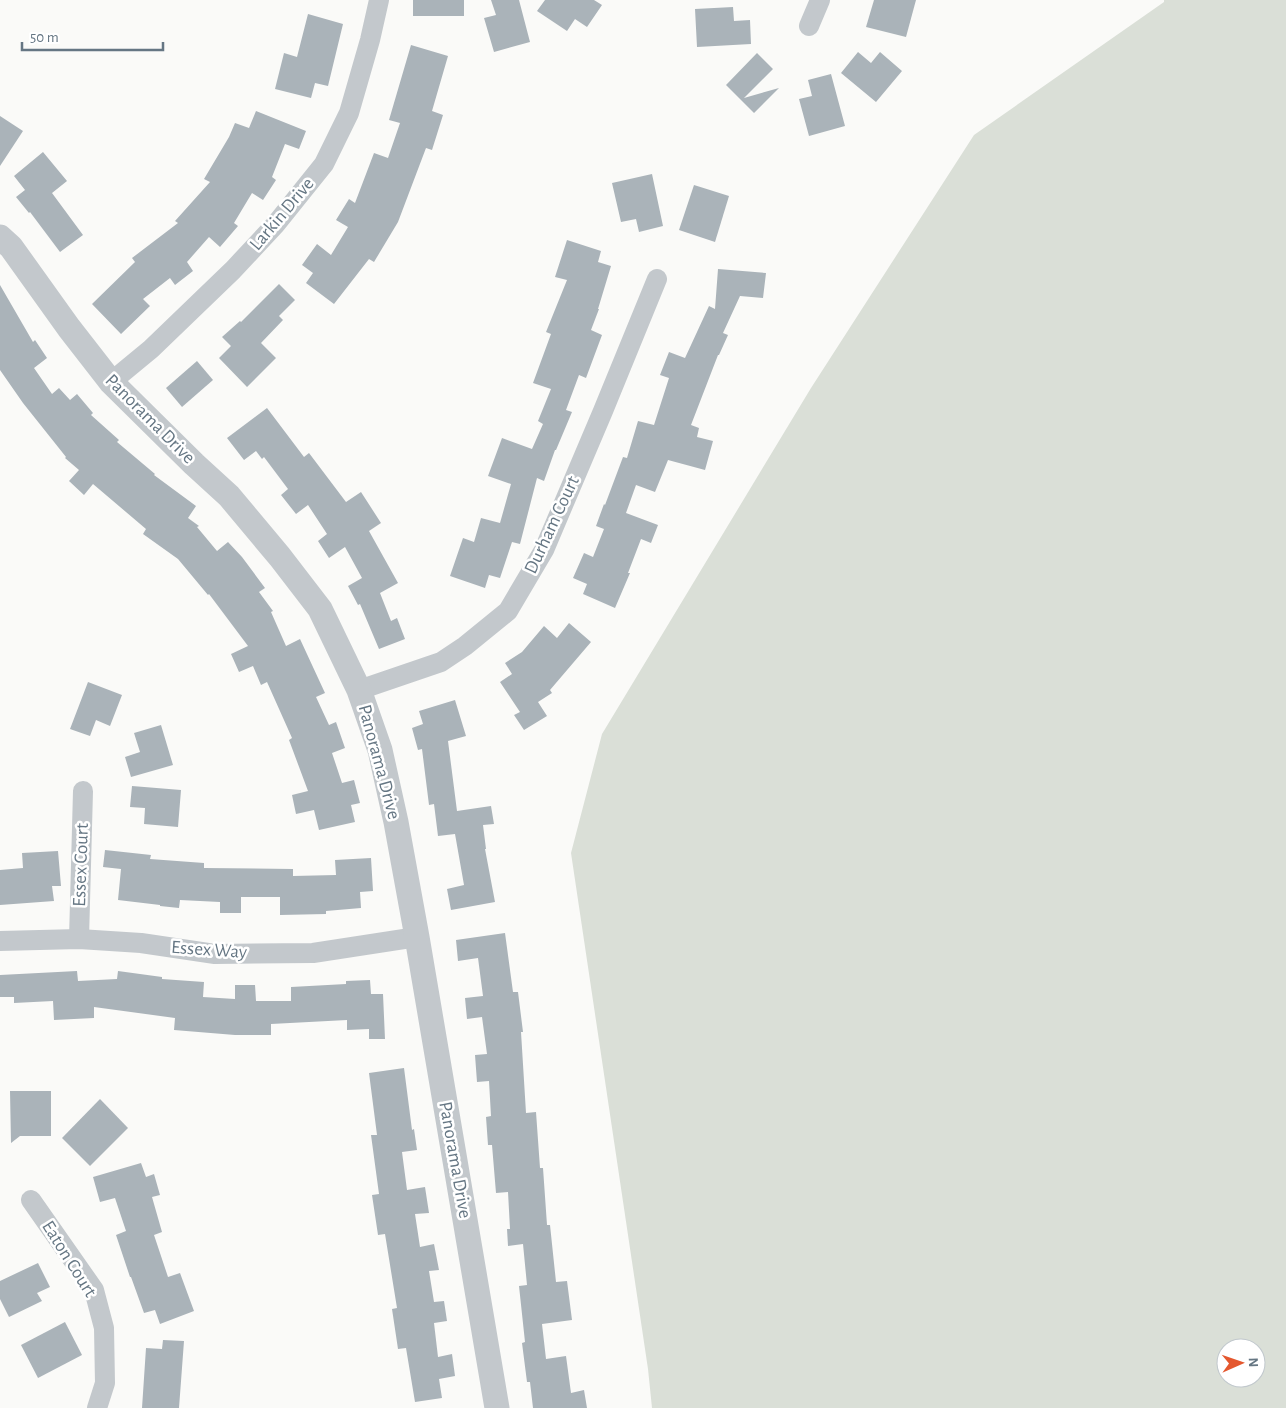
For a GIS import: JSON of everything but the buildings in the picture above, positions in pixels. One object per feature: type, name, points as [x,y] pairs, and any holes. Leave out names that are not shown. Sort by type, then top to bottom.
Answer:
[{"type":"street","name":"Larkin Drive","points":[[111,382],[151,349],[233,270],[275,225],[324,164],[349,113],[370,40],[379,0]]},
{"type":"street","points":[[809,26],[820,0]]},
{"type":"street","name":"Panorama Drive","points":[[0,237],[11,247],[69,328],[111,382],[229,496],[280,557],[320,609],[359,690],[380,750],[396,822],[497,1408]]},
{"type":"street","name":"Durham Court","points":[[359,690],[442,662],[465,646],[508,610],[544,550],[604,411],[657,279]]},
{"type":"street","name":"Essex Court","points":[[79,938],[83,791]]},
{"type":"street","name":"Essex Way","points":[[0,941],[79,938],[141,943],[225,954],[312,953],[417,937]]},
{"type":"street","name":"Eaton Court","points":[[31,1200],[94,1290],[104,1328],[106,1383],[97,1408]]},
{"type":"shaded area","points":[[1164,0],[1286,0],[1286,1408],[652,1408],[648,1369],[571,853],[602,734],[811,388],[974,135],[1164,2]]}]
